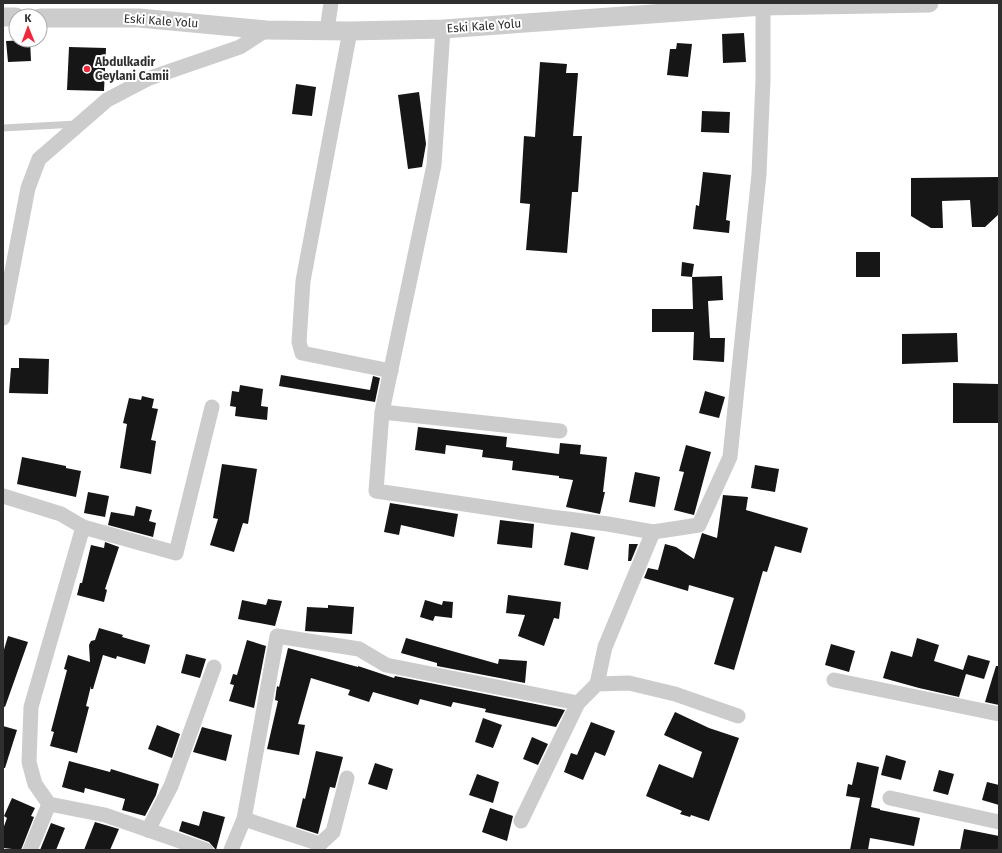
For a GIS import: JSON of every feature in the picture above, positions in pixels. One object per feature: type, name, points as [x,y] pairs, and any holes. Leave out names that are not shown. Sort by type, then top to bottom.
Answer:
[{"type":"street","points":[[327,30],[331,3]]},
{"type":"street","name":"Eski Kale Yolu","points":[[48,18],[139,18],[266,30],[350,31],[443,29],[763,6],[929,3]]},
{"type":"street","points":[[443,29],[434,165],[394,349],[382,412],[376,491],[550,517],[608,524],[653,532],[699,525],[730,457],[759,174],[763,80],[763,6]]},
{"type":"street","points":[[3,318],[28,188],[39,159],[77,124],[107,100],[147,79],[240,47],[266,30]]},
{"type":"street","points":[[350,31],[303,281],[299,342],[302,353],[391,371]]},
{"type":"street","points":[[3,496],[61,514],[83,527],[176,552],[212,407]]},
{"type":"street","points":[[382,412],[560,431]]},
{"type":"street","points":[[83,527],[31,708],[29,762],[36,784],[49,804],[105,815],[206,850]]},
{"type":"street","points":[[521,821],[578,703],[597,684],[605,647],[653,532]]},
{"type":"street","points":[[232,850],[244,819],[277,636],[359,649],[386,665],[578,703]]},
{"type":"street","points":[[148,830],[171,786],[214,667]]},
{"type":"street","points":[[834,680],[999,714]]},
{"type":"street","points":[[597,684],[629,683],[675,694],[738,716]]},
{"type":"street","points":[[244,819],[320,844],[333,832],[347,778]]},
{"type":"street","points":[[890,798],[999,822]]},
{"type":"street","points":[[30,850],[49,804]]},
{"type":"lane","points":[[3,128],[77,124]]},
{"type":"building","points":[[744,33],[746,62],[723,63],[722,34]]},
{"type":"building","points":[[6,41],[8,41],[8,48],[30,48],[31,61],[8,62]]},
{"type":"building","points":[[677,43],[692,44],[688,77],[667,75],[670,49],[676,49]]},
{"type":"building","name":"Abdulkadir Geylani Camii","points":[[69,47],[106,48],[104,91],[67,90]]},
{"type":"building","points":[[540,62],[567,64],[566,73],[578,73],[573,136],[582,136],[578,192],[572,192],[567,253],[526,250],[530,204],[520,203],[524,136],[535,137]]},
{"type":"building","points":[[296,84],[316,87],[312,116],[292,114]]},
{"type":"building","points":[[419,92],[426,144],[422,167],[408,169],[398,95]]},
{"type":"building","points":[[702,111],[730,112],[729,133],[701,132]]},
{"type":"building","points":[[703,172],[731,175],[726,220],[730,221],[729,233],[693,229],[696,205],[699,206]]},
{"type":"building","points":[[999,177],[999,214],[985,227],[972,227],[970,200],[942,201],[943,228],[931,228],[911,216],[911,178]]},
{"type":"building","points":[[856,252],[880,252],[880,277],[856,277]]},
{"type":"building","points":[[682,262],[694,264],[692,277],[681,276]]},
{"type":"building","points":[[722,276],[723,300],[708,301],[710,338],[725,338],[724,362],[693,360],[694,332],[652,332],[652,309],[693,309],[692,277]]},
{"type":"building","points":[[957,333],[958,362],[902,364],[902,334]]},
{"type":"building","points":[[19,358],[49,359],[48,394],[9,393],[11,368],[19,368]]},
{"type":"building","points":[[281,375],[370,390],[373,376],[380,378],[375,402],[279,386]]},
{"type":"building","points":[[953,383],[999,384],[999,423],[953,423]]},
{"type":"building","points":[[240,385],[263,389],[261,406],[268,407],[267,420],[235,416],[236,407],[230,406],[232,391],[239,392]]},
{"type":"building","points":[[705,391],[725,397],[719,418],[699,413]]},
{"type":"building","points":[[142,396],[154,399],[152,408],[158,409],[151,440],[156,441],[151,474],[120,468],[127,424],[123,423],[129,398],[141,400]]},
{"type":"building","points":[[418,427],[507,437],[506,447],[559,454],[560,443],[581,445],[580,454],[607,457],[603,492],[605,492],[600,514],[566,507],[573,480],[559,478],[559,476],[512,470],[513,461],[482,457],[483,450],[446,445],[445,454],[415,450]]},
{"type":"building","points":[[686,445],[711,452],[694,515],[674,510],[684,472],[679,471]]},
{"type":"building","points":[[22,457],[66,466],[66,468],[81,471],[76,497],[17,484]]},
{"type":"building","points":[[222,464],[257,469],[248,524],[243,523],[234,552],[210,545],[218,519],[213,518]]},
{"type":"building","points":[[755,465],[779,469],[775,492],[751,488]]},
{"type":"building","points":[[635,472],[660,477],[655,507],[629,502]]},
{"type":"building","points":[[88,492],[109,496],[105,517],[84,513]]},
{"type":"building","points":[[723,495],[748,497],[746,510],[808,528],[801,553],[775,546],[767,572],[763,571],[734,670],[714,664],[734,598],[689,585],[688,591],[644,578],[648,568],[658,570],[665,544],[676,547],[694,559],[702,533],[717,538]]},
{"type":"building","points":[[390,503],[458,514],[454,537],[401,525],[399,535],[384,532]]},
{"type":"building","points":[[136,506],[152,510],[149,521],[156,523],[153,537],[108,525],[111,512],[134,516]]},
{"type":"building","points":[[500,520],[534,524],[532,548],[497,544]]},
{"type":"building","points":[[571,532],[595,537],[588,570],[564,565]]},
{"type":"building","points":[[105,542],[119,547],[105,589],[107,590],[104,602],[77,595],[80,583],[82,583],[91,545],[104,548]]},
{"type":"building","points":[[629,544],[638,544],[631,561],[628,561]]},
{"type":"building","points":[[508,595],[561,602],[559,619],[554,618],[544,646],[518,636],[525,615],[506,613]]},
{"type":"building","points":[[268,599],[282,601],[275,626],[238,619],[242,600],[266,605]]},
{"type":"building","points":[[425,600],[442,605],[443,601],[453,602],[452,618],[435,616],[433,621],[420,617]]},
{"type":"building","points":[[328,605],[354,607],[352,634],[305,631],[307,607],[328,608]]},
{"type":"building","points":[[99,628],[123,635],[122,637],[150,645],[145,664],[117,656],[116,659],[103,655],[93,689],[91,689],[91,686],[86,706],[89,707],[77,753],[50,746],[54,732],[51,731],[67,670],[64,669],[68,655],[90,662],[89,645],[91,641],[95,640]]},
{"type":"building","points":[[8,636],[28,642],[5,707],[3,706],[3,653]]},
{"type":"building","points":[[406,638],[498,664],[499,659],[527,661],[525,683],[437,666],[437,663],[401,653]]},
{"type":"building","points":[[917,638],[939,645],[934,661],[963,670],[968,655],[990,661],[984,679],[966,674],[959,697],[883,678],[891,651],[912,657]]},
{"type":"building","points":[[247,640],[266,646],[254,708],[229,701],[234,685],[230,684],[233,674],[237,675]]},
{"type":"building","points":[[831,644],[855,651],[849,672],[825,665]]},
{"type":"building","points":[[288,648],[358,666],[394,678],[395,676],[565,710],[556,727],[485,712],[486,709],[453,702],[451,707],[420,699],[418,705],[373,692],[369,702],[348,695],[350,690],[311,678],[298,724],[305,725],[299,755],[267,749],[278,701],[275,700],[277,686],[279,687]]},
{"type":"building","points":[[186,654],[206,659],[200,678],[181,673]]},
{"type":"building","points":[[996,666],[999,666],[999,705],[985,702]]},
{"type":"building","points":[[675,712],[709,728],[739,738],[709,821],[691,815],[690,817],[680,814],[682,811],[646,796],[659,764],[693,778],[702,752],[664,735]]},
{"type":"building","points":[[483,718],[502,725],[493,748],[475,742]]},
{"type":"building","points":[[591,722],[615,731],[605,756],[595,752],[583,780],[564,772],[571,753],[577,755]]},
{"type":"building","points":[[157,725],[180,734],[172,758],[148,749]]},
{"type":"building","points":[[3,726],[17,730],[5,768],[3,768]]},
{"type":"building","points":[[202,727],[232,735],[226,761],[193,752]]},
{"type":"building","points":[[532,737],[548,744],[538,765],[523,759]]},
{"type":"building","points":[[316,751],[343,757],[335,788],[330,787],[318,834],[296,827],[303,798],[305,799]]},
{"type":"building","points":[[886,755],[906,761],[901,780],[881,775]]},
{"type":"building","points":[[69,761],[110,772],[111,769],[159,784],[156,795],[145,816],[122,810],[125,799],[85,788],[84,793],[62,787]]},
{"type":"building","points":[[857,762],[879,767],[871,807],[920,818],[914,846],[870,838],[868,850],[850,850],[860,798],[846,796],[848,784],[852,785]]},
{"type":"building","points":[[375,763],[393,769],[387,790],[368,784]]},
{"type":"building","points":[[939,770],[954,774],[948,795],[933,791]]},
{"type":"building","points":[[477,774],[499,782],[493,803],[469,795]]},
{"type":"building","points":[[987,782],[999,785],[999,805],[982,800]]},
{"type":"building","points":[[12,798],[35,808],[31,816],[34,817],[21,850],[3,848],[3,829],[7,818],[4,816]]},
{"type":"building","points":[[490,808],[513,816],[507,841],[482,832]]},
{"type":"building","points":[[203,811],[225,817],[216,850],[209,842],[179,831],[182,821],[199,826]]},
{"type":"building","points":[[95,822],[119,829],[110,850],[84,850]]},
{"type":"building","points":[[51,823],[65,828],[56,850],[40,850]]},
{"type":"building","points":[[964,829],[999,836],[999,850],[960,850]]},
{"type":"place","name":"Abdulkadir Geylani Camii","points":[[87,69]]}]
